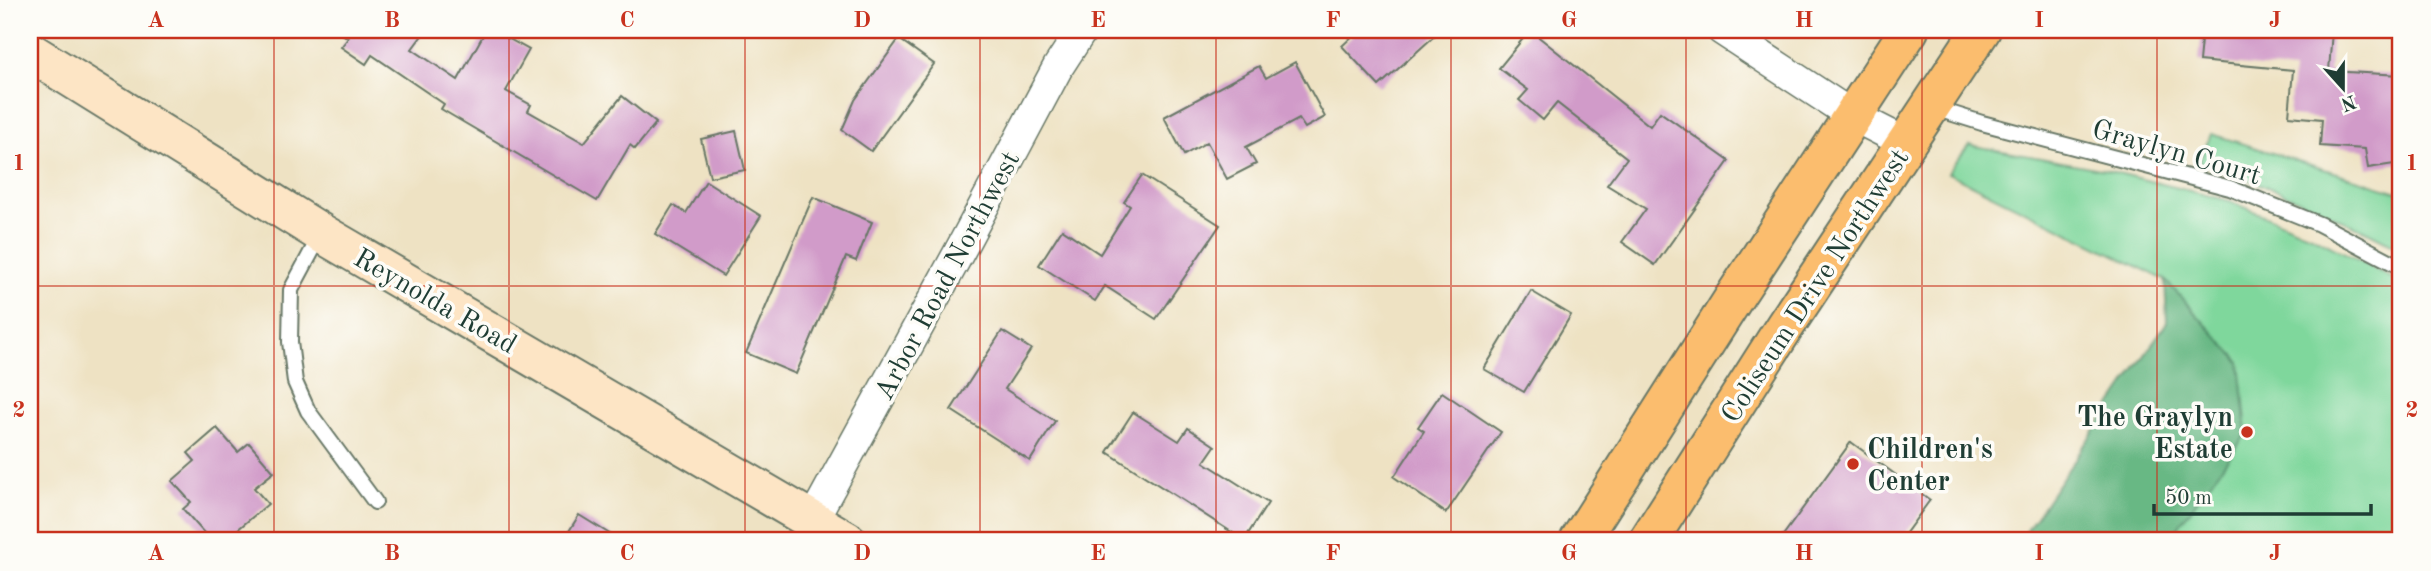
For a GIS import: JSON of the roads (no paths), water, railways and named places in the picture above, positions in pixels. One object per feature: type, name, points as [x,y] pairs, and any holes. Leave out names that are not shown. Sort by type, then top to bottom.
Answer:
[{"type":"main road","points":[[1579,541],[1909,30]]},
{"type":"main road","name":"Coliseum Drive Northwest","points":[[1648,541],[1778,337],[1981,30]]},
{"type":"main road","name":"Reynolda Road","points":[[30,52],[321,233],[847,541]]},
{"type":"street","name":"Arbor Road Northwest","points":[[812,521],[1058,67],[1082,30]]},
{"type":"street","points":[[1722,30],[1853,116],[1906,143]]},
{"type":"lane","name":"Graylyn Court","points":[[1930,107],[2230,188],[2319,224],[2401,267]]},
{"type":"lane","points":[[321,233],[291,290],[290,342],[295,382],[308,411],[375,502]]},
{"type":"place","name":"The Graylyn Estate","points":[[2247,432]]},
{"type":"place","name":"Children's Center","points":[[1853,464]]}]
